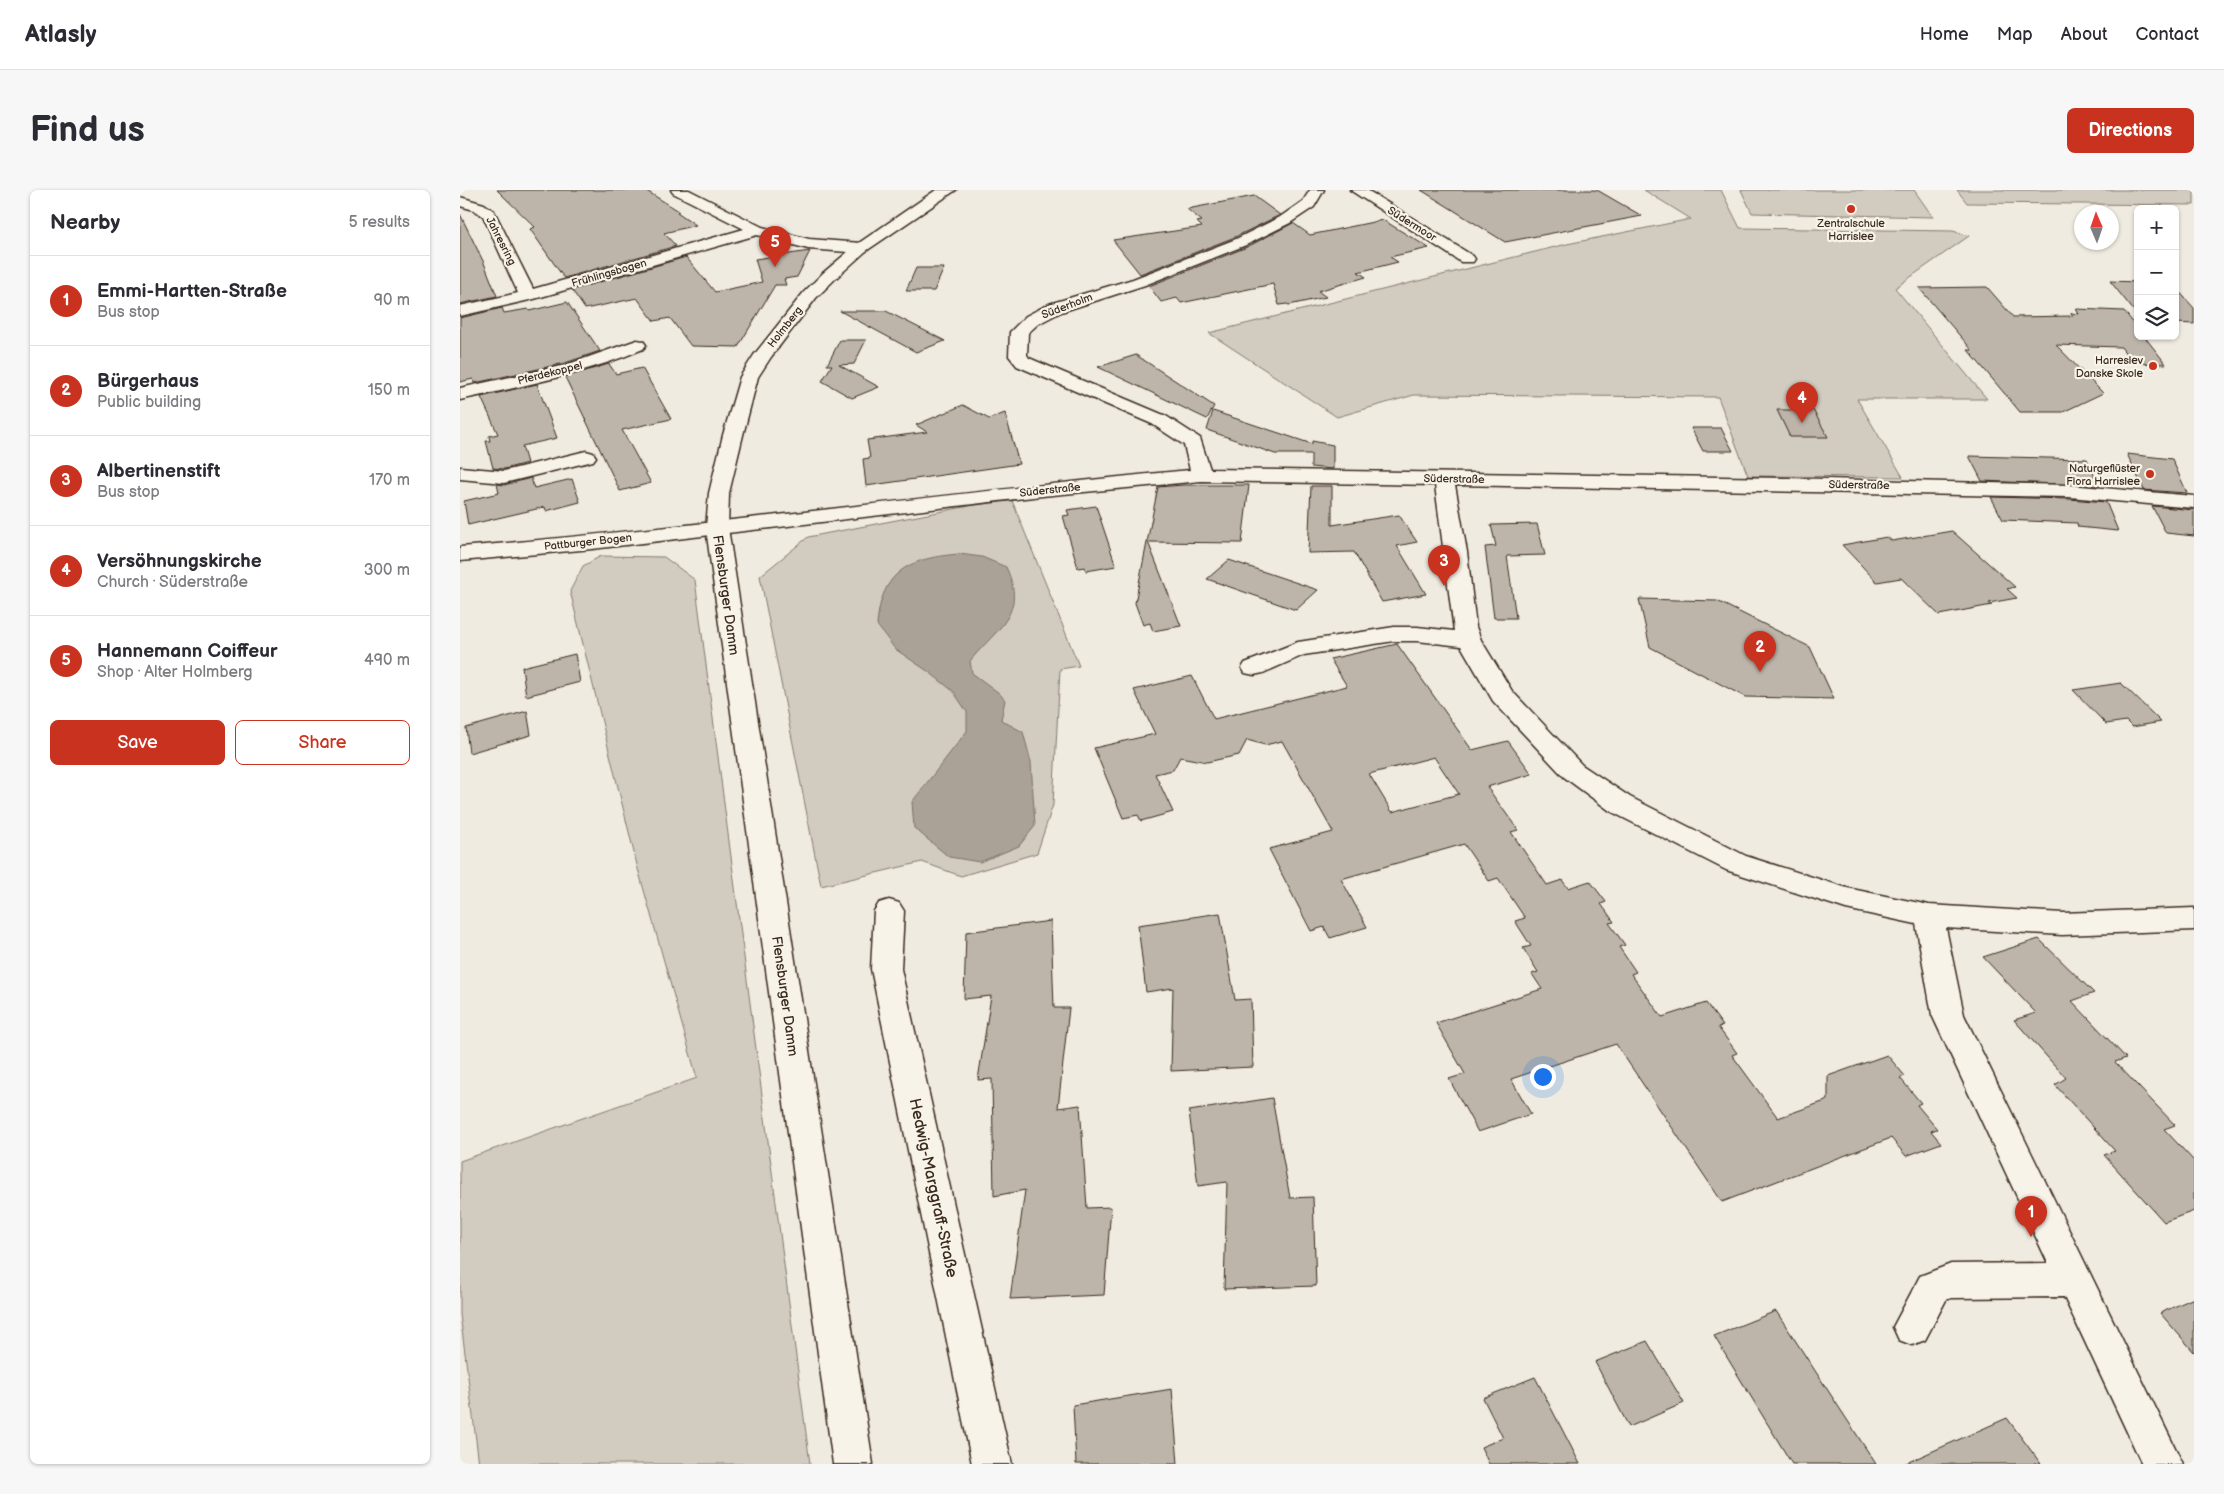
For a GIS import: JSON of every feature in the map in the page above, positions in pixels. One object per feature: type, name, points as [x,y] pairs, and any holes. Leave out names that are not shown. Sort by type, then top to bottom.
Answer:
[{"type":"street","points":[[678,190],[757,230],[808,244],[861,248]]},
{"type":"street","name":"Holmberg","points":[[717,528],[719,493],[748,378],[763,355],[810,294],[861,248],[939,194],[949,190]]},
{"type":"street","name":"Süderholm","points":[[1201,475],[1193,442],[1159,420],[1024,362],[1018,356],[1019,332],[1032,320],[1055,308],[1139,282],[1250,237],[1286,220],[1310,204],[1317,190]]},
{"type":"street","name":"Südermoor","points":[[1357,190],[1467,259]]},
{"type":"street","name":"Jahresring","points":[[460,201],[479,207],[489,214],[528,296]]},
{"type":"street","name":"Frühlingsbogen","points":[[460,311],[528,296],[757,230]]},
{"type":"street","name":"Pferdekoppel","points":[[460,394],[604,360],[637,344]]},
{"type":"street","points":[[460,473],[504,478],[586,457]]},
{"type":"street","name":"Süderstraße","points":[[717,528],[1042,490],[1201,475],[2070,491],[2194,502]]},
{"type":"street","points":[[1444,478],[1456,552],[1464,627],[1469,640],[1502,696],[1573,772],[1620,804],[1736,863],[1846,898],[1928,916],[2062,924],[2194,919]]},
{"type":"street","name":"Pattburger Bogen","points":[[460,554],[592,543],[717,528]]},
{"type":"street","name":"Flensburger Damm","points":[[717,528],[853,1464]]},
{"type":"street","points":[[1254,668],[1298,649],[1394,634],[1417,634],[1469,640]]},
{"type":"street","name":"Hedwig-Marggraff-Straße","points":[[889,911],[886,969],[992,1464]]},
{"type":"street","points":[[1928,916],[1948,1016],[2163,1464]]},
{"type":"street","points":[[1912,1327],[1933,1288],[1951,1281],[2075,1280]]},
{"type":"shaded area","points":[[1644,190],[1721,190],[1740,228],[1953,231],[1969,236],[1895,288],[1987,399],[1857,399],[1903,477],[1748,476],[1718,397],[1414,395],[1337,417],[1209,333],[1567,244],[1691,219]]},
{"type":"shaded area","points":[[1741,190],[1914,190],[1933,217],[1752,213]]},
{"type":"shaded area","points":[[1957,190],[2194,190],[2194,205],[1967,203]]},
{"type":"shaded area","points":[[1011,498],[1079,666],[1060,669],[1053,805],[1037,853],[961,876],[922,862],[821,886],[760,576],[808,537]]},
{"type":"shaded area","points":[[959,554],[982,557],[1006,567],[1012,583],[1013,597],[1011,609],[1006,619],[970,661],[972,673],[999,693],[1005,700],[1001,720],[1023,732],[1031,762],[1035,826],[1019,846],[980,862],[949,857],[914,828],[912,802],[967,731],[967,712],[953,691],[895,649],[877,625],[884,592],[901,571],[912,564],[926,559]]},
{"type":"shaded area","points":[[601,556],[664,557],[695,580],[810,1464],[479,1464],[460,1314],[460,1161],[697,1078],[638,869],[570,591],[583,566]]},
{"type":"building","points":[[497,190],[645,190],[679,211],[677,212],[696,225],[664,233],[676,246],[564,278],[530,229],[535,227]]},
{"type":"building","points":[[1421,190],[1597,190],[1642,216],[1505,242]]},
{"type":"building","points":[[1254,196],[1280,215],[1235,237],[1140,274],[1113,240],[1202,227],[1197,222],[1202,221],[1187,209]]},
{"type":"building","points":[[460,214],[484,263],[497,296],[460,304]]},
{"type":"building","points":[[1383,220],[1429,248],[1390,257],[1398,262],[1358,272],[1366,277],[1318,291],[1326,297],[1289,305],[1279,305],[1273,284],[1181,303],[1177,298],[1161,302],[1149,286],[1247,247],[1293,223],[1310,235]]},
{"type":"building","points":[[810,251],[797,277],[784,279],[786,285],[775,285],[738,347],[691,346],[670,318],[654,321],[637,298],[585,309],[572,290],[686,257],[715,292],[762,282],[755,259]]},
{"type":"building","points":[[916,268],[944,268],[934,291],[906,291]]},
{"type":"building","points":[[2110,281],[2134,282],[2134,311]]},
{"type":"building","points":[[1987,287],[2013,317],[2073,316],[2071,313],[2079,314],[2076,309],[2124,311],[2134,324],[2134,340],[2147,340],[2166,364],[2133,363],[2121,347],[2056,345],[2103,393],[2063,412],[2020,412],[1968,350],[1972,350],[1919,288]]},
{"type":"building","points":[[2179,291],[2194,308],[2194,324],[2179,323]]},
{"type":"building","points":[[567,302],[600,351],[565,363],[475,383],[473,379],[460,382],[460,318],[502,308],[504,313],[528,309],[529,311]]},
{"type":"building","points":[[840,311],[886,311],[945,341],[916,352]]},
{"type":"building","points":[[840,340],[866,340],[854,364],[839,365],[879,387],[852,398],[822,381],[832,365],[827,365]]},
{"type":"building","points":[[1136,355],[1214,406],[1207,419],[1098,367]]},
{"type":"building","points":[[609,364],[616,374],[642,368],[671,419],[622,430],[651,483],[620,491],[565,377]]},
{"type":"building","points":[[537,384],[557,438],[522,446],[527,463],[504,469],[493,468],[486,441],[490,441],[489,436],[498,434],[481,397]]},
{"type":"building","points":[[963,405],[989,419],[1005,413],[1019,464],[866,486],[863,459],[870,458],[867,440],[927,432],[916,425]]},
{"type":"building","points":[[1777,410],[1813,410],[1828,437],[1790,437]]},
{"type":"building","points":[[1213,411],[1312,444],[1312,441],[1333,445],[1333,469],[1311,467],[1311,454],[1275,454],[1207,430]]},
{"type":"building","points":[[1691,428],[1721,428],[1733,451],[1703,451]]},
{"type":"building","points":[[2127,454],[2172,459],[2187,493],[2144,490]]},
{"type":"building","points":[[1969,456],[2087,459],[2099,486],[1982,481]]},
{"type":"building","points":[[531,478],[534,488],[572,479],[580,502],[546,511],[545,507],[468,525],[464,501],[499,493],[497,484],[504,485]]},
{"type":"building","points":[[1249,485],[1242,543],[1148,542],[1181,626],[1153,631],[1150,623],[1143,625],[1135,603],[1158,487]]},
{"type":"building","points":[[1311,486],[1332,486],[1332,525],[1399,515],[1417,542],[1397,546],[1426,594],[1382,602],[1354,552],[1308,553]]},
{"type":"building","points":[[1991,497],[2106,502],[2118,531],[2078,527],[2077,523],[2003,520]]},
{"type":"building","points":[[1096,506],[1116,566],[1086,571],[1085,567],[1078,568],[1063,516],[1069,515],[1067,510]]},
{"type":"building","points":[[2152,506],[2194,510],[2194,536],[2166,533]]},
{"type":"building","points":[[1537,524],[1545,555],[1507,556],[1516,618],[1494,618],[1485,547],[1496,546],[1491,525]]},
{"type":"building","points":[[1952,531],[2015,587],[2007,589],[2017,598],[1989,603],[1992,605],[1939,615],[1901,578],[1877,582],[1842,545],[1887,537],[1892,541]]},
{"type":"building","points":[[1229,560],[1318,590],[1296,610],[1207,579]]},
{"type":"building","points":[[1639,599],[1717,601],[1810,647],[1834,699],[1745,697],[1650,647]]},
{"type":"building","points":[[1397,644],[1472,750],[1508,741],[1532,774],[1487,787],[1518,830],[1511,832],[1547,885],[1562,880],[1568,888],[1590,881],[1606,902],[1601,904],[1614,922],[1609,923],[1625,945],[1619,947],[1636,972],[1631,974],[1662,1017],[1706,1003],[1723,1026],[1718,1027],[1737,1053],[1732,1055],[1778,1118],[1828,1100],[1828,1076],[1887,1055],[1905,1076],[1900,1078],[1921,1103],[1917,1105],[1937,1129],[1931,1131],[1941,1143],[1906,1156],[1891,1138],[1722,1202],[1616,1044],[1511,1079],[1531,1114],[1478,1132],[1449,1079],[1465,1074],[1436,1023],[1542,989],[1532,974],[1538,972],[1523,948],[1531,946],[1515,921],[1525,918],[1498,878],[1489,881],[1464,844],[1341,879],[1367,927],[1330,938],[1324,927],[1311,931],[1269,849],[1333,832],[1282,741],[1265,745],[1247,740],[1239,755],[1207,762],[1180,757],[1173,770],[1155,774],[1173,812],[1141,821],[1138,815],[1123,818],[1094,748],[1155,734],[1134,690],[1192,676],[1214,719],[1347,686],[1330,659]],"holes":[[[1434,757],[1459,794],[1392,812],[1369,774]]]},
{"type":"building","points":[[575,654],[580,682],[526,696],[522,667]]},
{"type":"building","points":[[2121,683],[2161,722],[2132,727],[2126,721],[2106,724],[2073,690]]},
{"type":"building","points":[[527,711],[531,735],[469,753],[466,728]]},
{"type":"building","points":[[1220,913],[1235,1000],[1251,999],[1253,1067],[1171,1071],[1173,988],[1146,992],[1138,925]]},
{"type":"building","points":[[1051,921],[1054,1008],[1069,1008],[1058,1108],[1080,1105],[1087,1208],[1111,1207],[1104,1295],[1010,1299],[1025,1190],[994,1196],[992,1079],[978,1080],[991,996],[964,999],[966,932]]},
{"type":"building","points":[[2039,939],[2094,993],[2072,1001],[2126,1058],[2115,1062],[2175,1125],[2164,1129],[2194,1161],[2194,1211],[2164,1222],[2104,1155],[2115,1151],[2055,1085],[2066,1078],[2014,1020],[2036,1013],[1983,957]]},
{"type":"building","points":[[1272,1098],[1290,1198],[1313,1197],[1316,1286],[1224,1289],[1227,1182],[1198,1186],[1189,1111]]},
{"type":"building","points":[[2194,1298],[2194,1352],[2160,1313]]},
{"type":"building","points":[[1776,1311],[1876,1464],[1792,1464],[1714,1336]]},
{"type":"building","points":[[1647,1341],[1684,1403],[1629,1427],[1595,1362]]},
{"type":"building","points":[[1535,1377],[1580,1464],[1489,1464],[1481,1447],[1503,1438],[1483,1398]]},
{"type":"building","points":[[1172,1389],[1178,1464],[1076,1464],[1073,1405]]},
{"type":"building","points":[[2007,1418],[2041,1464],[1904,1464]]},
{"type":"place","name":"Zentralschule Harrislee","points":[[1851,209]]},
{"type":"place","name":"Hannemann Coiffeur","points":[[775,267]]},
{"type":"place","name":"Harreslev Danske Skole","points":[[2153,366]]},
{"type":"place","name":"Versöhnungskirche","points":[[1802,423]]},
{"type":"place","name":"Naturgeflüster Flora Harrislee","points":[[2150,474]]},
{"type":"place","name":"Albertinenstift","points":[[1444,586]]},
{"type":"place","name":"Bürgerhaus","points":[[1760,672]]},
{"type":"place","name":"Emmi-Hartten-Straße","points":[[2031,1237]]}]
